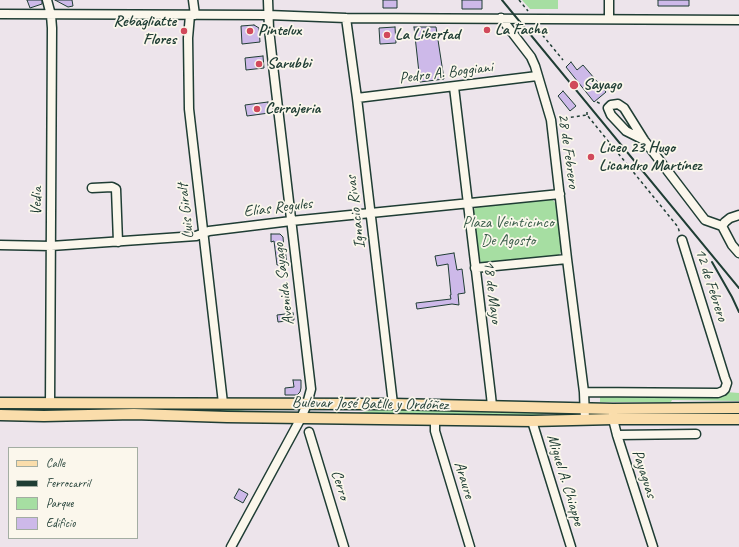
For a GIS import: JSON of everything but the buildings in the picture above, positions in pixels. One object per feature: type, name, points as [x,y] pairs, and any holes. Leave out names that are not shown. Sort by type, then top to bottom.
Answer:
[{"type":"main road","name":"Bulevar José Batlle y Ordóñez","points":[[0,403],[392,404],[585,408],[613,414],[739,419]]},
{"type":"main road","name":"Bulevar José Batlle y Ordóñez","points":[[0,415],[44,416],[134,414],[435,421],[532,421],[585,420],[613,414],[739,408]]},
{"type":"street","name":"Vedia","points":[[47,0],[51,15],[52,28],[50,404]]},
{"type":"street","name":"Luis Giralt","points":[[193,0],[188,38],[189,109],[223,404]]},
{"type":"street","name":"Avenida Sayago","points":[[231,547],[301,418],[307,404],[311,388],[274,74],[268,15],[268,0]]},
{"type":"street","points":[[609,0],[609,19]]},
{"type":"street","points":[[0,14],[739,20]]},
{"type":"street","name":"Ignacio Rivas","points":[[346,18],[371,213],[392,404]]},
{"type":"street","name":"28 de Febrero","points":[[501,18],[531,57],[551,120],[584,392],[585,420]]},
{"type":"street","name":"Pedro A. Boggiani","points":[[357,98],[537,76]]},
{"type":"street","name":"18 de Mayo","points":[[454,87],[492,406]]},
{"type":"street","points":[[644,140],[626,131],[611,115],[608,108],[611,105],[618,104],[624,108],[644,140],[705,220],[722,226],[732,245],[739,253]]},
{"type":"street","points":[[92,188],[112,187],[116,189],[118,242]]},
{"type":"street","name":"Elías Regules","points":[[0,245],[51,246],[196,236],[209,231],[291,220],[560,194]]},
{"type":"street","points":[[722,226],[730,218],[739,215]]},
{"type":"street","name":"12 de Febrero","points":[[584,392],[718,393],[725,389],[727,383],[682,240]]},
{"type":"street","points":[[475,268],[567,259]]},
{"type":"street","name":"Payaguas","points":[[613,414],[617,435],[653,547]]},
{"type":"street","name":"Araure","points":[[435,421],[435,431],[470,547]]},
{"type":"street","name":"Miguel A. Chiappe","points":[[532,421],[571,547]]},
{"type":"street","name":"Cerro","points":[[309,432],[344,547]]},
{"type":"street","points":[[617,435],[696,434]]},
{"type":"path","points":[[519,0],[529,12],[529,18],[563,60]]},
{"type":"path","points":[[587,110],[587,115],[678,226],[682,240]]},
{"type":"path","points":[[551,120],[587,115]]},
{"type":"green space","points":[[522,0],[558,0],[558,9],[530,9]]},
{"type":"green space","name":"Plaza Veinticinco De Agosto","points":[[552,199],[557,205],[562,250],[559,255],[485,264],[481,262],[473,213],[476,207]]},
{"type":"green space","points":[[726,392],[739,393],[739,401],[672,400],[671,402],[600,402],[600,396]]},
{"type":"green space","points":[[0,407],[290,409],[252,409],[225,413],[0,410]]},
{"type":"green space","points":[[382,409],[556,412],[532,416],[322,413],[356,413]]},
{"type":"railway","points":[[502,0],[739,288]]},
{"type":"railway","points":[[712,262],[739,312]]},
{"type":"place","name":"La Facha","points":[[487,30]]},
{"type":"place","name":"Rebagliatte Flores","points":[[184,31]]},
{"type":"place","name":"Pintelux","points":[[250,31]]},
{"type":"place","name":"La Libertad","points":[[387,35]]},
{"type":"place","name":"Sarubbi","points":[[259,64]]},
{"type":"place","name":"Sayago","points":[[574,85]]},
{"type":"place","name":"Cerrajeria","points":[[257,109]]},
{"type":"place","name":"Liceo 23 Hugo Licandro Martínez","points":[[591,157]]}]
